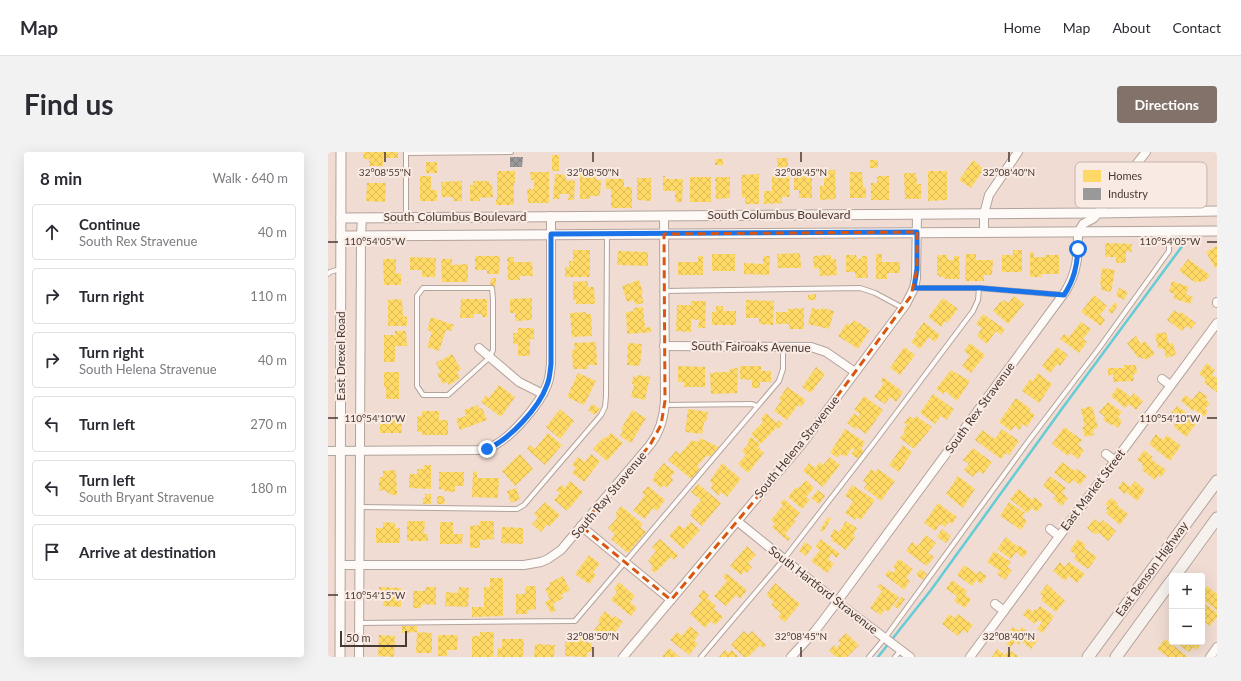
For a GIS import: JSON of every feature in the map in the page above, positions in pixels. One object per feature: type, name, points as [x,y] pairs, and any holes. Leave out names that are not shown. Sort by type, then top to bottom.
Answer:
[{"type":"main road","name":"East Benson Highway","points":[[1088,657],[1217,481]]},
{"type":"main road","name":"East Benson Highway","points":[[1177,573],[1217,518]]},
{"type":"main road","name":"East Benson Highway","points":[[1116,657],[1169,584]]},
{"type":"street","name":"East Drexel Road","points":[[340,657],[341,152]]},
{"type":"street","points":[[984,232],[984,214],[989,195],[1018,152]]},
{"type":"street","points":[[1138,162],[1146,152]]},
{"type":"street","points":[[1078,232],[1083,224],[1094,218],[1102,208]]},
{"type":"street","name":"South Columbus Boulevard","points":[[341,218],[1217,211]]},
{"type":"street","name":"South Helena Stravenue","points":[[623,657],[802,444],[903,308],[914,288],[917,269],[917,214]]},
{"type":"street","points":[[328,451],[468,451],[487,449],[509,436],[535,406],[543,394],[549,379],[551,364],[551,216]]},
{"type":"street","name":"South Ray Stravenue","points":[[340,564],[533,564],[548,559],[561,550],[654,439],[661,425],[665,405],[664,216]]},
{"type":"street","name":"East Drexel Road","points":[[359,657],[362,218]]},
{"type":"street","name":"South Columbus Boulevard","points":[[341,236],[1217,231]]},
{"type":"street","name":"South Rex Stravenue","points":[[791,657],[837,602],[1064,295],[1076,267],[1078,232]]},
{"type":"street","name":"East Market Street","points":[[970,657],[1217,323]]},
{"type":"street","name":"South Fairoaks Avenue","points":[[664,346],[803,346],[819,349],[833,356],[855,372]]},
{"type":"street","points":[[479,348],[519,382],[543,394]]},
{"type":"street","points":[[1162,379],[1170,386]]},
{"type":"street","points":[[1106,454],[1115,461]]},
{"type":"street","name":"South Hartford Stravenue","points":[[738,521],[837,602],[910,657]]},
{"type":"street","points":[[582,526],[671,600]]},
{"type":"street","points":[[1050,529],[1059,536]]},
{"type":"street","points":[[995,604],[1004,611]]},
{"type":"street","points":[[1210,657],[1217,647]]},
{"type":"lane","points":[[406,218],[406,152],[511,152]]},
{"type":"lane","points":[[868,657],[885,638],[1169,251],[1169,231]]},
{"type":"lane","points":[[360,507],[517,509],[524,505],[601,415],[605,407],[607,234]]},
{"type":"lane","points":[[328,274],[340,269]]},
{"type":"lane","points":[[423,288],[492,288],[494,299],[493,350],[490,357],[448,395],[423,395],[417,386],[416,296],[423,288]]},
{"type":"lane","points":[[664,291],[860,288],[875,293],[903,308]]},
{"type":"lane","points":[[914,288],[980,288],[1064,295]]},
{"type":"lane","points":[[701,657],[784,558],[876,440],[973,311],[978,300],[980,288]]},
{"type":"lane","points":[[359,623],[575,621],[779,381],[783,369],[783,346]]},
{"type":"lane","points":[[665,405],[752,404],[757,406]]},
{"type":"lane","points":[[895,657],[901,650]]},
{"type":"highlighted area","points":[[917,232],[917,269],[911,296],[802,444],[671,600],[581,526],[650,445],[661,425],[665,401],[664,234]]},
{"type":"building: Homes","points":[[364,152],[398,152],[398,158],[383,158],[383,166],[369,166],[369,159],[363,159]]},
{"type":"building: Homes","points":[[552,155],[559,155],[559,171],[552,171]]},
{"type":"building: Homes","points":[[777,158],[788,158],[788,172],[778,172]]},
{"type":"building: Homes","points":[[715,159],[723,159],[723,165],[715,165]]},
{"type":"building: Homes","points":[[870,160],[878,160],[878,168],[870,168]]},
{"type":"building: Homes","points":[[973,160],[984,169],[971,188],[959,180]]},
{"type":"building: Homes","points":[[426,162],[437,162],[437,173],[426,173]]},
{"type":"building: Homes","points":[[824,170],[835,170],[836,199],[820,200],[820,186],[824,186]]},
{"type":"building: Homes","points":[[497,171],[515,171],[514,205],[496,205]]},
{"type":"building: Homes","points":[[928,171],[947,171],[947,200],[928,201]]},
{"type":"building: Homes","points":[[530,172],[549,172],[549,203],[528,203],[527,189],[534,189],[534,180],[531,180]]},
{"type":"building: Homes","points":[[850,172],[862,172],[863,187],[866,187],[866,198],[850,198]]},
{"type":"building: Homes","points":[[580,173],[597,173],[596,180],[601,180],[600,196],[590,196],[590,199],[580,199]]},
{"type":"building: Homes","points":[[904,173],[916,173],[917,184],[921,184],[921,199],[905,199]]},
{"type":"building: Homes","points":[[555,174],[566,175],[566,180],[575,181],[574,200],[568,200],[569,194],[560,194],[560,199],[553,199]]},
{"type":"building: Homes","points":[[759,174],[759,204],[745,204],[745,197],[742,198],[741,175]]},
{"type":"building: Homes","points":[[794,174],[812,174],[812,198],[799,198],[799,190],[794,190]]},
{"type":"building: Homes","points":[[420,176],[431,176],[431,190],[437,190],[437,201],[420,201]]},
{"type":"building: Homes","points":[[663,176],[665,176],[665,179],[683,179],[682,202],[675,202],[675,191],[663,191]]},
{"type":"building: Homes","points":[[772,176],[789,176],[790,197],[782,197],[782,203],[764,204],[764,191],[772,191]]},
{"type":"building: Homes","points":[[877,176],[889,176],[889,200],[871,200],[871,183],[877,183]]},
{"type":"building: Homes","points":[[690,177],[711,177],[711,202],[690,202]]},
{"type":"building: Homes","points":[[715,177],[730,177],[730,198],[716,199]]},
{"type":"building: Homes","points":[[637,178],[651,178],[651,201],[637,200]]},
{"type":"building: Homes","points":[[606,179],[624,179],[624,187],[632,187],[632,208],[611,208],[611,189],[606,189]]},
{"type":"building: Homes","points":[[462,181],[462,201],[453,201],[453,197],[442,197],[441,182]]},
{"type":"building: Homes","points":[[473,181],[489,181],[489,184],[492,184],[493,197],[479,198],[480,201],[470,201],[470,185],[473,185]]},
{"type":"building: Homes","points":[[367,183],[386,183],[385,202],[366,201]]},
{"type":"building: Homes","points":[[1105,243],[1132,244],[1132,252],[1126,251],[1126,263],[1116,263],[1116,257],[1105,257]]},
{"type":"building: Homes","points":[[1217,246],[1217,267],[1215,268],[1206,252]]},
{"type":"building: Homes","points":[[573,250],[590,250],[590,277],[565,277],[565,267],[569,267],[569,261],[573,261]]},
{"type":"building: Homes","points":[[1013,250],[1022,250],[1022,272],[1002,272],[1002,255],[1013,255]]},
{"type":"building: Homes","points":[[618,251],[648,252],[648,266],[617,265]]},
{"type":"building: Homes","points":[[1030,252],[1034,252],[1034,257],[1059,255],[1059,274],[1041,274],[1041,277],[1030,277]]},
{"type":"building: Homes","points":[[800,253],[801,268],[778,268],[777,254]]},
{"type":"building: Homes","points":[[712,254],[735,254],[735,271],[712,271]]},
{"type":"building: Homes","points":[[876,254],[882,254],[882,262],[900,262],[900,273],[887,273],[887,279],[876,279]]},
{"type":"building: Homes","points":[[966,254],[976,254],[976,260],[993,260],[992,275],[984,275],[984,281],[965,281]]},
{"type":"building: Homes","points":[[831,255],[831,259],[836,259],[837,275],[820,276],[819,268],[814,269],[813,256]]},
{"type":"building: Homes","points":[[846,255],[856,255],[857,259],[862,259],[862,256],[867,256],[868,278],[856,278],[855,272],[846,272]]},
{"type":"building: Homes","points":[[937,255],[947,255],[948,260],[954,260],[954,256],[959,256],[960,279],[945,279],[944,277],[937,275]]},
{"type":"building: Homes","points":[[475,256],[500,256],[499,274],[487,274],[487,270],[475,270]]},
{"type":"building: Homes","points":[[698,256],[703,256],[703,275],[678,275],[678,262],[698,262]]},
{"type":"building: Homes","points":[[763,256],[770,256],[769,275],[744,274],[744,263],[763,264]]},
{"type":"building: Homes","points":[[410,257],[436,258],[435,277],[422,277],[422,270],[410,270]]},
{"type":"building: Homes","points":[[507,257],[514,257],[514,262],[532,262],[533,276],[520,276],[520,280],[508,280]]},
{"type":"building: Homes","points":[[383,259],[396,259],[396,273],[401,274],[401,285],[384,285]]},
{"type":"building: Homes","points":[[441,259],[452,259],[452,265],[468,264],[468,282],[442,282]]},
{"type":"building: Homes","points":[[1188,259],[1210,275],[1204,282],[1198,281],[1196,283],[1179,271]]},
{"type":"building: Homes","points":[[1102,268],[1115,270],[1111,292],[1101,290],[1100,284]]},
{"type":"building: Homes","points":[[491,278],[496,278],[496,286],[490,286]]},
{"type":"building: Homes","points":[[639,280],[644,303],[635,305],[634,300],[627,302],[622,286]]},
{"type":"building: Homes","points":[[588,281],[588,287],[594,287],[595,304],[576,304],[576,300],[573,300],[573,282]]},
{"type":"building: Homes","points":[[1172,281],[1189,287],[1186,294],[1193,297],[1190,304],[1173,298],[1175,294],[1169,292]]},
{"type":"building: Homes","points":[[1119,288],[1128,292],[1124,300],[1116,296]]},
{"type":"building: Homes","points":[[816,294],[816,300],[808,300],[808,295]]},
{"type":"building: Homes","points":[[1094,295],[1107,306],[1100,315],[1105,320],[1101,326],[1081,312]]},
{"type":"building: Homes","points":[[1014,296],[1024,304],[1008,324],[993,311],[1001,301],[1003,302],[1004,300],[1008,303]]},
{"type":"building: Homes","points":[[532,298],[532,320],[515,321],[515,313],[510,313],[510,299]]},
{"type":"building: Homes","points":[[943,298],[958,309],[947,323],[945,321],[941,327],[928,317]]},
{"type":"building: Homes","points":[[402,299],[403,317],[407,316],[407,326],[388,326],[388,300]]},
{"type":"building: Homes","points":[[461,299],[487,299],[487,317],[482,317],[482,314],[474,314],[474,318],[460,318]]},
{"type":"building: Homes","points":[[746,300],[774,301],[773,325],[759,324],[759,318],[746,318]]},
{"type":"building: Homes","points":[[691,301],[706,301],[705,328],[698,328],[699,320],[691,319],[691,332],[676,331],[677,305],[691,305]]},
{"type":"building: Homes","points":[[1115,302],[1118,305],[1112,314],[1108,311]]},
{"type":"building: Homes","points":[[716,306],[723,306],[723,311],[736,311],[736,325],[712,325],[712,312],[716,312]]},
{"type":"building: Homes","points":[[643,307],[645,328],[651,327],[651,332],[627,334],[626,312],[634,311],[633,308]]},
{"type":"building: Homes","points":[[804,308],[804,329],[789,329],[789,324],[776,324],[776,312],[788,312],[788,309]]},
{"type":"building: Homes","points":[[812,308],[821,310],[822,308],[834,311],[829,329],[808,324]]},
{"type":"building: Homes","points":[[1174,310],[1179,314],[1181,312],[1196,323],[1191,329],[1186,326],[1182,331],[1167,320]]},
{"type":"building: Homes","points":[[586,312],[586,314],[591,314],[592,336],[572,337],[570,313]]},
{"type":"building: Homes","points":[[983,314],[1005,329],[1001,335],[996,331],[987,344],[977,336],[982,328],[976,324]]},
{"type":"building: Homes","points":[[431,317],[454,325],[451,331],[446,330],[439,351],[427,347],[432,332],[427,330]]},
{"type":"building: Homes","points":[[854,320],[870,330],[858,349],[838,336],[847,323],[850,325]]},
{"type":"building: Homes","points":[[924,322],[940,335],[935,342],[929,337],[920,349],[911,342],[917,335],[915,334]]},
{"type":"building: Homes","points":[[1081,322],[1091,329],[1083,339],[1087,342],[1079,353],[1060,339],[1064,334],[1069,337]]},
{"type":"building: Homes","points":[[518,328],[534,328],[534,339],[530,339],[530,356],[518,356],[518,344],[513,344],[513,333],[518,333]]},
{"type":"building: Homes","points":[[395,331],[406,331],[407,346],[395,346],[395,362],[384,362],[384,335],[395,335]]},
{"type":"building: Homes","points":[[1166,332],[1169,344],[1173,343],[1176,355],[1166,358],[1164,349],[1158,348],[1155,334]]},
{"type":"building: Homes","points":[[1136,336],[1141,344],[1145,341],[1155,354],[1146,360],[1140,357],[1138,358],[1127,343]]},
{"type":"building: Homes","points":[[596,342],[597,365],[588,365],[588,369],[573,369],[572,350],[575,350],[574,343]]},
{"type":"building: Homes","points":[[628,343],[642,344],[640,366],[627,365]]},
{"type":"building: Homes","points":[[970,343],[985,355],[971,373],[962,366],[970,356],[964,351]]},
{"type":"building: Homes","points":[[904,347],[915,355],[900,375],[890,368]]},
{"type":"building: Homes","points":[[1057,347],[1068,355],[1060,366],[1057,364],[1050,373],[1042,366]]},
{"type":"building: Homes","points":[[452,354],[461,369],[457,372],[460,378],[449,385],[447,382],[443,384],[437,374],[441,372],[436,363]]},
{"type":"building: Homes","points":[[1207,363],[1215,370],[1212,375],[1217,378],[1217,392],[1204,383],[1206,379],[1199,374]]},
{"type":"building: Homes","points":[[1124,365],[1136,365],[1137,373],[1134,374],[1134,381],[1113,382],[1113,374],[1108,376],[1108,368],[1124,368]]},
{"type":"building: Homes","points":[[678,366],[705,367],[705,387],[684,387],[684,382],[678,382]]},
{"type":"building: Homes","points":[[740,366],[761,366],[761,371],[771,371],[771,382],[760,382],[760,388],[752,388],[752,380],[740,379]]},
{"type":"building: Homes","points":[[816,367],[825,374],[811,393],[802,387]]},
{"type":"building: Homes","points":[[738,368],[737,393],[711,394],[710,373],[729,372],[730,369]]},
{"type":"building: Homes","points":[[951,370],[970,381],[957,401],[945,391],[943,394],[936,389]]},
{"type":"building: Homes","points":[[384,372],[399,372],[399,399],[386,399]]},
{"type":"building: Homes","points":[[578,373],[596,381],[584,405],[567,397]]},
{"type":"building: Homes","points":[[1038,373],[1052,384],[1039,403],[1022,391],[1030,379],[1033,381]]},
{"type":"building: Homes","points":[[637,375],[650,377],[645,400],[631,397],[634,384],[632,384],[633,376],[637,377]]},
{"type":"building: Homes","points":[[883,377],[903,392],[896,402],[890,397],[885,404],[874,397],[884,383],[881,381]]},
{"type":"building: Homes","points":[[499,385],[515,397],[501,417],[481,402],[486,395],[489,398]]},
{"type":"building: Homes","points":[[787,387],[806,400],[801,407],[798,405],[787,420],[774,411],[781,401],[779,399]]},
{"type":"building: Homes","points":[[1118,387],[1131,397],[1134,393],[1143,401],[1136,410],[1129,404],[1125,408],[1111,396]]},
{"type":"building: Homes","points":[[1199,391],[1208,397],[1205,399],[1210,403],[1205,409],[1208,411],[1204,417],[1194,409],[1193,411],[1181,401],[1185,395],[1192,400]]},
{"type":"building: Homes","points":[[933,394],[954,409],[947,420],[941,416],[935,424],[920,413]]},
{"type":"building: Homes","points":[[864,396],[883,410],[866,434],[857,427],[856,430],[847,423],[854,413],[858,417],[860,414],[854,410]]},
{"type":"building: Homes","points":[[1016,398],[1031,409],[1029,411],[1035,415],[1027,427],[1023,424],[1019,430],[1015,426],[1011,431],[999,422]]},
{"type":"building: Homes","points":[[1108,402],[1122,412],[1118,417],[1122,421],[1118,428],[1103,420],[1105,417],[1099,412]]},
{"type":"building: Homes","points":[[592,404],[600,409],[595,415],[588,410]]},
{"type":"building: Homes","points":[[478,405],[479,409],[482,408],[487,420],[460,430],[456,419],[466,416],[464,410]]},
{"type":"building: Homes","points":[[1092,406],[1098,428],[1093,429],[1094,435],[1085,437],[1082,427],[1085,427],[1081,409]]},
{"type":"building: Homes","points":[[1177,406],[1187,413],[1185,415],[1196,424],[1186,437],[1174,427],[1175,425],[1173,423],[1176,420],[1170,415]]},
{"type":"building: Homes","points":[[560,409],[574,421],[560,439],[546,427]]},
{"type":"building: Homes","points":[[688,409],[708,412],[706,422],[704,422],[702,434],[685,432]]},
{"type":"building: Homes","points":[[632,410],[646,418],[631,443],[620,436],[623,430],[621,429]]},
{"type":"building: Homes","points":[[422,411],[439,411],[439,420],[448,420],[448,435],[422,435],[422,432],[417,432],[417,416],[422,416]]},
{"type":"building: Homes","points":[[766,413],[777,423],[779,420],[783,424],[778,429],[776,428],[761,444],[751,434],[763,422],[761,419]]},
{"type":"building: Homes","points":[[380,414],[401,414],[402,433],[380,433]]},
{"type":"building: Homes","points":[[910,416],[914,419],[916,416],[932,427],[914,449],[900,438],[905,432],[903,430],[907,425],[904,423]]},
{"type":"building: Homes","points":[[1064,427],[1082,440],[1078,445],[1084,450],[1078,459],[1070,453],[1068,456],[1052,444]]},
{"type":"building: Homes","points":[[845,429],[865,442],[861,449],[865,452],[860,460],[851,454],[855,449],[852,448],[846,457],[840,454],[838,458],[830,453]]},
{"type":"building: Homes","points":[[1002,429],[1019,441],[1009,455],[1006,453],[1001,459],[975,440],[982,430],[995,439]]},
{"type":"building: Homes","points":[[548,433],[562,445],[545,465],[527,449],[530,445],[535,449]]},
{"type":"building: Homes","points":[[611,433],[623,443],[607,461],[593,449],[604,437],[606,438]]},
{"type":"building: Homes","points":[[1156,434],[1163,440],[1167,435],[1181,446],[1170,461],[1149,444]]},
{"type":"building: Homes","points":[[751,437],[760,444],[758,447],[764,453],[748,473],[738,464],[746,455],[742,451],[749,443],[747,441]]},
{"type":"building: Homes","points":[[700,438],[719,447],[710,457],[707,455],[697,466],[700,469],[691,479],[668,460],[676,451],[680,454],[692,440],[698,442]]},
{"type":"building: Homes","points":[[903,445],[912,452],[899,472],[889,465]]},
{"type":"building: Homes","points":[[973,448],[992,462],[983,474],[978,471],[973,477],[964,470],[969,464],[963,460]]},
{"type":"building: Homes","points":[[1144,450],[1153,457],[1151,459],[1166,470],[1161,477],[1158,475],[1155,480],[1142,470],[1144,468],[1142,466],[1143,464],[1137,460]]},
{"type":"building: Homes","points":[[520,454],[533,469],[515,486],[502,471]]},
{"type":"building: Homes","points":[[591,454],[600,461],[584,482],[572,473],[576,468],[572,465],[578,457],[585,462]]},
{"type":"building: Homes","points":[[830,457],[840,465],[823,487],[803,471],[809,463],[815,468],[820,462],[823,465]]},
{"type":"building: Homes","points":[[1062,462],[1075,471],[1077,469],[1087,476],[1080,485],[1073,480],[1069,484],[1054,473]]},
{"type":"building: Homes","points":[[664,463],[675,472],[670,477],[673,480],[667,488],[664,485],[661,488],[652,480],[655,477],[653,476]]},
{"type":"building: Homes","points":[[722,463],[741,479],[727,497],[721,492],[719,496],[711,488],[713,484],[710,481]]},
{"type":"building: Homes","points":[[424,465],[431,465],[431,489],[409,488],[409,474],[417,474],[417,469],[424,469]]},
{"type":"building: Homes","points":[[871,469],[875,472],[878,469],[895,481],[881,501],[864,488],[867,484],[863,481]]},
{"type":"building: Homes","points":[[396,470],[397,495],[392,495],[384,490],[379,491],[379,477],[383,477],[383,471]]},
{"type":"building: Homes","points":[[473,471],[477,472],[477,478],[499,478],[498,498],[472,497]]},
{"type":"building: Homes","points":[[439,472],[464,472],[464,486],[455,486],[455,492],[439,489]]},
{"type":"building: Homes","points":[[958,476],[975,489],[963,508],[946,494]]},
{"type":"building: Homes","points":[[1050,476],[1066,488],[1062,493],[1068,498],[1062,506],[1053,499],[1056,496],[1043,486]]},
{"type":"building: Homes","points":[[806,480],[814,488],[806,497],[810,500],[802,509],[788,497],[796,487],[798,489]]},
{"type":"building: Homes","points":[[570,481],[583,492],[567,511],[554,500],[560,493],[556,490],[561,485],[565,488]]},
{"type":"building: Homes","points":[[1123,481],[1130,487],[1135,481],[1145,490],[1137,501],[1126,492],[1125,494],[1118,488]]},
{"type":"building: Homes","points":[[698,484],[721,503],[702,526],[690,515],[701,500],[691,492]]},
{"type":"building: Homes","points":[[852,485],[875,500],[861,520],[857,517],[855,520],[845,513],[853,501],[845,496]]},
{"type":"building: Homes","points":[[648,486],[665,500],[657,511],[653,508],[645,519],[633,511],[645,495],[642,493]]},
{"type":"building: Homes","points":[[516,488],[520,499],[511,503],[507,491]]},
{"type":"building: Homes","points":[[1019,489],[1032,500],[1035,497],[1043,505],[1037,512],[1032,508],[1027,513],[1010,499]]},
{"type":"building: Homes","points":[[818,490],[825,496],[819,504],[811,498]]},
{"type":"building: Homes","points":[[425,494],[431,494],[431,504],[423,504]]},
{"type":"building: Homes","points":[[437,496],[444,496],[445,504],[437,504]]},
{"type":"building: Homes","points":[[1111,498],[1128,514],[1120,525],[1106,513],[1108,511],[1106,509],[1108,506],[1105,504]]},
{"type":"building: Homes","points":[[784,499],[800,513],[794,520],[796,521],[785,534],[790,538],[788,541],[772,527],[775,524],[771,520],[783,505],[780,503]]},
{"type":"building: Homes","points":[[545,502],[560,515],[549,527],[547,524],[541,532],[532,524],[538,518],[534,514]]},
{"type":"building: Homes","points":[[1009,502],[1025,513],[1022,517],[1027,521],[1021,530],[1000,516]]},
{"type":"building: Homes","points":[[938,503],[957,517],[952,524],[949,522],[945,527],[940,524],[935,531],[924,523]]},
{"type":"building: Homes","points":[[621,506],[643,524],[640,527],[646,532],[628,553],[611,539],[615,534],[608,528],[617,518],[616,513]]},
{"type":"building: Homes","points":[[828,517],[831,519],[823,532],[820,530]]},
{"type":"building: Homes","points":[[1094,519],[1100,523],[1103,520],[1116,531],[1108,541],[1098,532],[1096,535],[1087,528]]},
{"type":"building: Homes","points":[[407,521],[425,521],[424,534],[428,534],[428,541],[407,541]]},
{"type":"building: Homes","points":[[480,521],[494,521],[494,539],[480,540],[480,548],[470,548],[470,526],[480,525]]},
{"type":"building: Homes","points":[[846,521],[857,528],[853,535],[855,537],[846,550],[831,540],[833,538],[830,537],[834,529],[839,532]]},
{"type":"building: Homes","points":[[383,522],[395,523],[395,528],[400,528],[400,543],[376,543],[376,528],[383,528]]},
{"type":"building: Homes","points":[[440,522],[453,522],[453,534],[463,534],[462,544],[440,544]]},
{"type":"building: Homes","points":[[691,522],[700,530],[683,549],[669,536],[679,525],[684,529]]},
{"type":"building: Homes","points":[[502,527],[523,528],[523,544],[501,543]]},
{"type":"building: Homes","points":[[942,529],[951,536],[946,543],[937,537]]},
{"type":"building: Homes","points":[[926,535],[936,543],[928,553],[934,557],[927,566],[906,551],[912,542],[918,546]]},
{"type":"building: Homes","points":[[1006,537],[1018,547],[1019,545],[1028,552],[1023,558],[1016,552],[1011,559],[997,549]]},
{"type":"building: Homes","points":[[660,539],[678,555],[674,560],[671,557],[655,573],[651,569],[653,566],[648,561],[656,551],[652,547]]},
{"type":"building: Homes","points":[[821,539],[840,554],[837,558],[832,554],[828,559],[834,564],[827,573],[811,561],[820,550],[815,547]]},
{"type":"building: Homes","points":[[1078,539],[1086,545],[1084,548],[1097,557],[1088,569],[1074,559],[1076,555],[1070,550]]},
{"type":"building: Homes","points":[[805,542],[812,547],[806,556],[799,551]]},
{"type":"building: Homes","points":[[747,546],[756,555],[748,563],[752,567],[747,573],[744,571],[741,575],[730,566]]},
{"type":"building: Homes","points":[[994,551],[1011,562],[1007,567],[1012,570],[1005,580],[997,574],[1000,571],[987,562]]},
{"type":"building: Homes","points":[[589,555],[600,564],[593,572],[596,575],[589,584],[575,574]]},
{"type":"building: Homes","points":[[899,559],[913,569],[906,578],[910,581],[904,590],[885,575],[889,570],[893,573],[896,569],[893,567]]},
{"type":"building: Homes","points":[[1060,562],[1065,567],[1069,562],[1085,574],[1077,583],[1069,576],[1065,581],[1053,571]]},
{"type":"building: Homes","points":[[964,565],[977,574],[979,571],[987,576],[981,584],[976,580],[972,586],[957,575]]},
{"type":"building: Homes","points":[[920,569],[927,574],[923,580],[916,575]]},
{"type":"building: Homes","points":[[726,573],[747,590],[740,599],[736,595],[726,606],[714,596],[727,581],[723,577]]},
{"type":"building: Homes","points":[[563,576],[570,590],[561,595],[563,598],[553,604],[556,610],[551,613],[545,602],[550,599],[545,589],[550,586],[549,583]]},
{"type":"building: Homes","points":[[490,578],[503,578],[503,616],[472,617],[472,607],[484,607],[484,587],[490,587]]},
{"type":"building: Homes","points":[[952,580],[967,591],[965,595],[971,599],[965,608],[954,601],[957,596],[946,589]]},
{"type":"building: Homes","points":[[619,582],[635,596],[630,602],[637,608],[631,616],[611,600],[617,592],[614,589]]},
{"type":"building: Homes","points":[[775,583],[800,604],[785,622],[778,617],[781,613],[771,605],[774,602],[766,595]]},
{"type":"building: Homes","points":[[880,584],[899,597],[888,612],[885,609],[881,615],[870,608],[882,591],[877,587]]},
{"type":"building: Homes","points":[[1047,584],[1065,601],[1056,612],[1041,600],[1043,596],[1040,594]]},
{"type":"building: Homes","points":[[526,586],[536,586],[536,609],[528,610],[528,614],[516,614],[516,594],[525,594]]},
{"type":"building: Homes","points":[[1207,586],[1217,594],[1217,610],[1205,601],[1205,589]]},
{"type":"building: Homes","points":[[379,587],[401,588],[401,607],[383,606],[384,598],[379,598]]},
{"type":"building: Homes","points":[[425,587],[436,587],[436,605],[421,604],[421,608],[413,608],[413,591],[425,591]]},
{"type":"building: Homes","points":[[460,587],[469,588],[468,607],[445,606],[446,592],[457,593]]},
{"type":"building: Homes","points":[[703,590],[709,595],[707,598],[716,606],[714,609],[723,617],[715,625],[711,621],[705,628],[690,614],[702,600],[698,596]]},
{"type":"building: Homes","points":[[901,597],[905,599],[898,609],[894,606]]},
{"type":"building: Homes","points":[[1205,604],[1217,613],[1217,617],[1210,626],[1205,622]]},
{"type":"building: Homes","points":[[1040,606],[1054,616],[1043,633],[1037,629],[1042,622],[1038,620],[1035,624],[1023,615],[1028,608],[1033,612]]},
{"type":"building: Homes","points":[[605,611],[613,618],[615,616],[623,622],[608,641],[594,630],[600,623],[598,620]]},
{"type":"building: Homes","points":[[949,614],[954,618],[958,614],[973,625],[967,633],[963,630],[958,636],[942,624]]},
{"type":"building: Homes","points":[[402,626],[417,626],[417,632],[402,633]]},
{"type":"building: Homes","points":[[690,626],[699,634],[694,641],[698,644],[689,655],[670,640],[677,632],[682,636]]},
{"type":"building: Homes","points":[[1013,627],[1019,631],[1022,627],[1038,640],[1031,649],[1021,641],[1019,645],[1015,642],[1011,647],[1006,644],[1011,638],[1007,635]]},
{"type":"building: Homes","points":[[744,631],[748,635],[752,631],[766,645],[763,648],[760,645],[748,657],[744,657],[731,645]]},
{"type":"building: Homes","points":[[417,632],[432,633],[432,653],[416,653]]},
{"type":"building: Homes","points":[[480,632],[494,632],[493,657],[472,657],[472,636],[480,636]]},
{"type":"building: Homes","points":[[846,633],[859,645],[847,657],[836,657],[829,651],[834,645],[837,648],[841,643],[838,641]]},
{"type":"building: Homes","points":[[379,635],[395,636],[394,657],[378,656]]},
{"type":"building: Homes","points":[[438,635],[458,635],[457,650],[447,650],[447,656],[438,656]]},
{"type":"building: Homes","points":[[571,635],[582,635],[582,641],[592,643],[592,652],[587,652],[587,657],[565,656],[565,642],[571,642]]},
{"type":"building: Homes","points":[[502,639],[524,639],[523,657],[497,657],[498,648],[502,648]]},
{"type":"building: Homes","points":[[1165,639],[1169,642],[1169,645],[1173,645],[1188,657],[1168,657],[1157,649]]},
{"type":"building: Homes","points":[[535,644],[555,645],[554,657],[534,657]]},
{"type":"building: Homes","points":[[1179,645],[1201,645],[1197,650],[1193,647],[1189,652]]},
{"type":"building: Homes","points":[[669,648],[680,657],[662,657]]},
{"type":"building: Homes","points":[[997,649],[1005,655],[1009,650],[1019,657],[992,657]]},
{"type":"building: Homes","points":[[725,650],[729,653],[732,650],[739,657],[719,657]]},
{"type":"building: Industry","points":[[510,157],[523,157],[522,167],[510,167]]},
{"type":"waterway","points":[[878,657],[931,590],[1064,406],[1185,244]]},
{"type":"route","points":[[487,449],[502,441],[515,430],[535,406],[547,386],[551,364],[551,234],[917,232],[917,269],[914,288],[980,288],[1064,295],[1074,276],[1078,259],[1078,249]]}]
